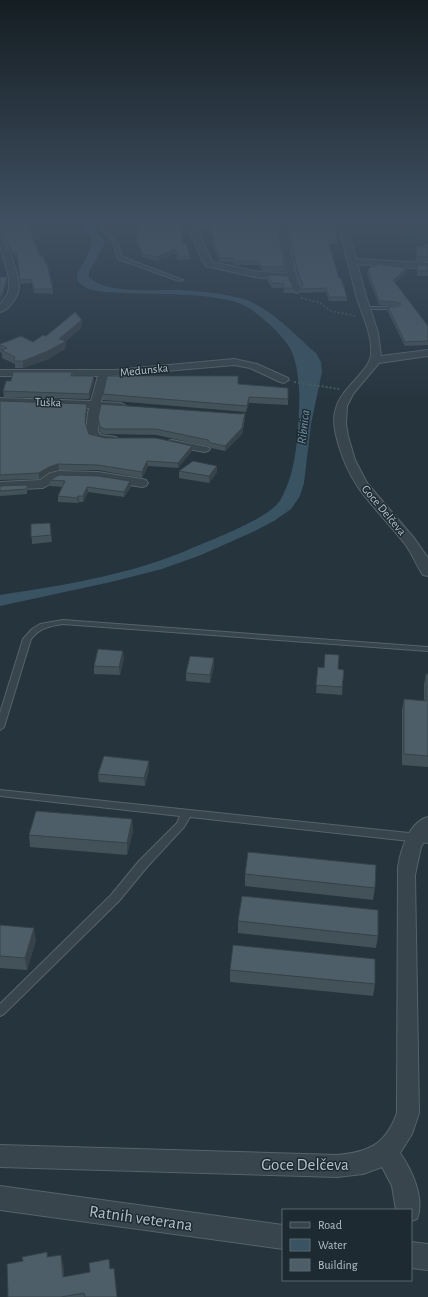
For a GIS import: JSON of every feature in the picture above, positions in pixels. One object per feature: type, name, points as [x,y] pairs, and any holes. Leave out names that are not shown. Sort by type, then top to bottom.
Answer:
[{"type":"street","points":[[0,309],[10,298],[14,287],[14,284]]},
{"type":"street","points":[[295,284],[297,290]]},
{"type":"street","points":[[359,284],[370,319],[376,349],[375,360],[427,354]]},
{"type":"street","name":"Goce Delčeva","points":[[375,360],[343,400],[340,415],[342,436],[358,478],[369,496],[405,534],[425,564],[428,572]]},
{"type":"street","name":"Medunska","points":[[0,373],[104,373],[234,362],[253,366],[289,381]]},
{"type":"street","points":[[104,373],[96,404],[91,433],[94,436],[105,439],[127,439]]},
{"type":"street","name":"Tuška","points":[[0,401],[96,404],[134,407]]},
{"type":"street","points":[[163,441],[204,449]]},
{"type":"street","points":[[0,486],[43,484],[54,476],[60,475],[98,476],[142,483]]},
{"type":"street","name":"Goce Delčeva","points":[[0,1156],[337,1166],[356,1165],[372,1160],[385,1152],[395,1143],[403,1130],[408,1113],[406,875],[408,853],[424,833]]},
{"type":"street","points":[[385,1152],[402,1178],[406,1192],[408,1209]]},
{"type":"street","name":"Ratnih veterana","points":[[0,1198],[282,1237]]},
{"type":"street","points":[[412,1254],[428,1257]]},
{"type":"lane","points":[[366,308],[397,308]]},
{"type":"lane","points":[[0,728],[27,640],[37,628],[49,624],[63,622],[428,649]]},
{"type":"lane","points":[[0,794],[186,814],[424,833]]},
{"type":"lane","points":[[0,1011],[115,898],[143,864],[181,825],[186,814]]},
{"type":"path","points":[[297,290],[298,297],[320,303],[331,311],[370,319]]},
{"type":"path","points":[[289,381],[329,388]]},
{"type":"water","name":"Ribnica","points":[[80,284],[99,284],[119,289],[131,290],[194,291],[240,298],[250,301],[270,313],[290,329],[316,353],[321,362],[322,372],[311,424],[304,483],[300,496],[291,509],[274,521],[201,555],[162,569],[111,582],[0,606],[0,595],[72,583],[144,566],[240,528],[266,514],[275,506],[281,499],[293,467],[299,404],[298,374],[289,346],[277,331],[261,317],[246,306],[225,299],[182,295],[103,292],[92,290]]},
{"type":"building","points":[[0,284],[5,284],[2,294],[0,296]]},
{"type":"building","points":[[32,284],[52,284],[53,289],[34,289]]},
{"type":"building","points":[[278,284],[291,284],[293,288],[283,288],[284,284]]},
{"type":"building","points":[[302,284],[343,284],[347,297],[329,297],[326,288],[300,289]]},
{"type":"building","points":[[373,284],[396,284],[428,326],[428,341],[405,342],[388,307],[397,307],[401,304],[397,302],[379,301]]},
{"type":"building","points":[[75,312],[82,320],[59,339],[66,341],[48,351],[23,361],[14,361],[15,357],[1,350],[7,348],[0,344],[21,336],[33,342],[43,335],[46,336]]},
{"type":"building","points":[[13,372],[72,372],[71,376],[94,376],[89,394],[3,391],[6,381],[11,381]]},
{"type":"building","points":[[107,376],[238,376],[238,384],[288,388],[288,399],[249,397],[247,406],[103,394]]},
{"type":"building","points":[[0,401],[87,404],[85,422],[89,434],[105,438],[156,438],[192,446],[178,463],[147,461],[142,472],[98,465],[58,464],[39,473],[0,475]]},
{"type":"building","points":[[101,404],[241,414],[245,413],[242,428],[225,446],[211,443],[208,440],[156,429],[105,429],[100,427],[98,418]]},
{"type":"building","points":[[193,461],[217,466],[209,476],[179,471]]},
{"type":"building","points":[[59,475],[98,476],[130,481],[124,492],[87,487],[83,496],[78,496],[77,498],[58,496],[65,481],[50,480]]},
{"type":"building","points":[[27,485],[27,489],[0,491],[0,486]]},
{"type":"building","points":[[50,523],[51,535],[31,537],[31,524]]},
{"type":"building","points":[[98,649],[123,651],[119,667],[94,666]]},
{"type":"building","points":[[325,654],[339,655],[338,669],[344,670],[342,687],[316,685],[318,667],[324,668]]},
{"type":"building","points":[[190,656],[214,658],[210,675],[186,673]]},
{"type":"building","points":[[426,674],[428,674],[428,756],[404,754],[404,699],[426,701]]},
{"type":"building","points":[[104,756],[149,761],[144,778],[98,774]]},
{"type":"building","points":[[36,811],[132,819],[127,843],[29,835]]},
{"type":"building","points":[[248,852],[376,865],[375,888],[245,874]]},
{"type":"building","points":[[242,896],[378,910],[378,936],[238,921]]},
{"type":"building","points":[[0,925],[34,928],[25,958],[0,956]]},
{"type":"building","points":[[233,945],[375,959],[375,984],[230,970]]},
{"type":"building","points":[[47,1252],[47,1257],[61,1255],[63,1277],[90,1272],[89,1263],[109,1259],[110,1269],[114,1268],[117,1297],[85,1297],[84,1293],[61,1297],[8,1297],[7,1264],[23,1261],[22,1257]]}]
